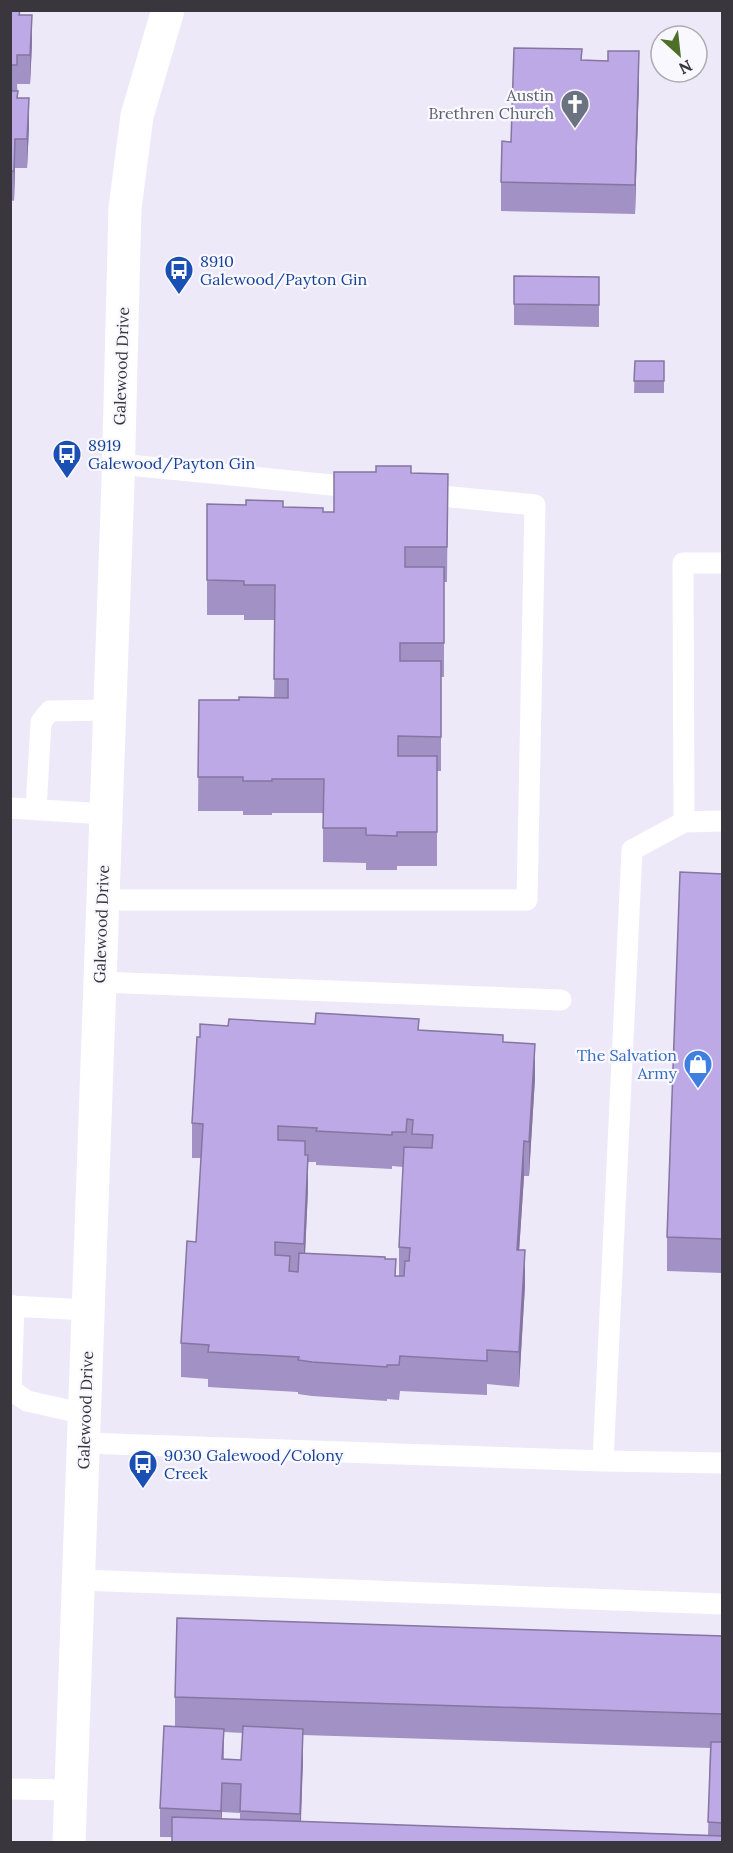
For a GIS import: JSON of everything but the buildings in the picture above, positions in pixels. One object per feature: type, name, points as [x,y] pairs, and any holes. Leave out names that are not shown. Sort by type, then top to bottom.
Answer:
[{"type":"street","name":"Galewood Drive","points":[[69,1842],[125,208],[136,116],[168,10]]},
{"type":"lane","points":[[118,464],[382,490]]},
{"type":"lane","points":[[102,900],[527,900],[535,505],[405,492]]},
{"type":"lane","points":[[684,822],[683,563],[723,563]]},
{"type":"lane","points":[[36,810],[41,722],[50,711],[109,710]]},
{"type":"lane","points":[[10,808],[105,814]]},
{"type":"lane","points":[[603,1461],[632,850],[684,822],[723,821]]},
{"type":"lane","points":[[99,982],[561,1000]]},
{"type":"lane","points":[[88,1310],[12,1306],[11,1390],[27,1401],[84,1429],[603,1461],[723,1463]]},
{"type":"lane","points":[[79,1580],[723,1604]]},
{"type":"lane","points":[[10,1789],[71,1790]]},
{"type":"place","name":"Austin Brethren Church","points":[[575,130]]},
{"type":"place","name":"8910 Galewood/Payton Gin","points":[[179,296]]},
{"type":"place","name":"8919 Galewood/Payton Gin","points":[[67,480]]},
{"type":"place","name":"The Salvation Army","points":[[698,1090]]},
{"type":"place","name":"9030 Galewood/Colony Creek","points":[[143,1490]]}]
